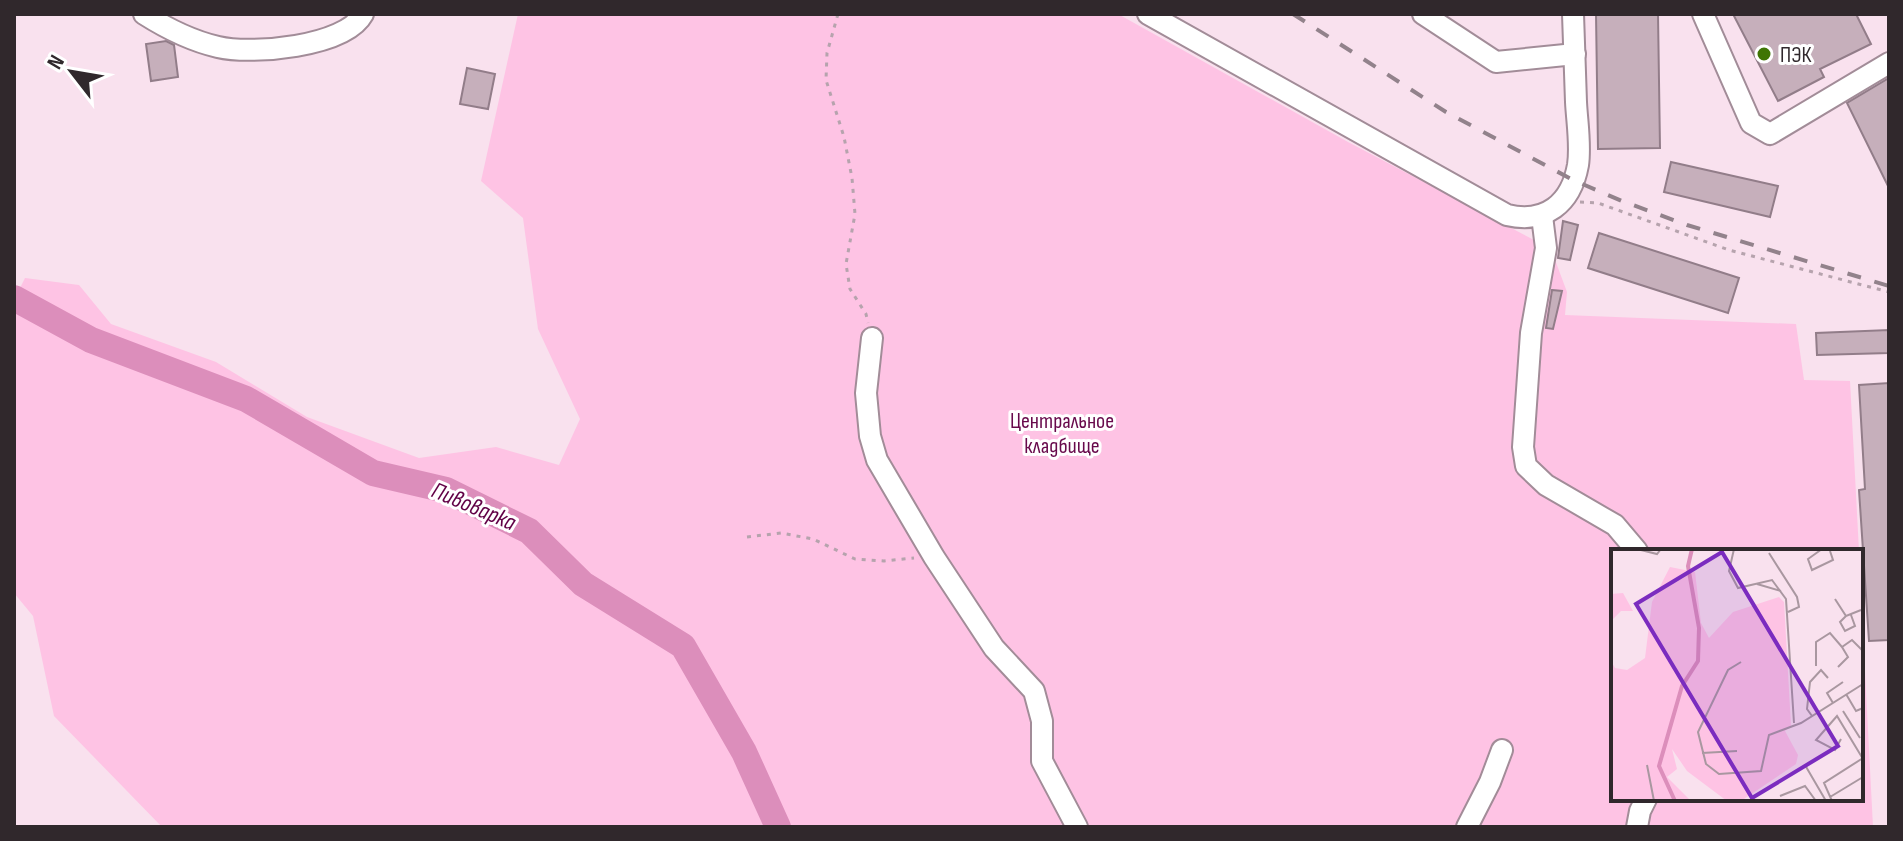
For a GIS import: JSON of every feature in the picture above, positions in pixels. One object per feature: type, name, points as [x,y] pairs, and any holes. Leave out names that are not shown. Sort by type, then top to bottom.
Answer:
[{"type":"street","points":[[144,14],[164,26],[216,47],[244,51],[328,40],[347,31],[363,14]]},
{"type":"street","points":[[1148,14],[1507,215],[1524,219],[1549,211],[1568,192],[1578,165],[1573,14]]},
{"type":"street","points":[[1423,14],[1496,62],[1575,54]]},
{"type":"street","points":[[1446,14],[1466,43]]},
{"type":"street","points":[[1703,14],[1751,123],[1763,133],[1770,134],[1889,63]]},
{"type":"street","points":[[1549,211],[1546,248],[1531,333],[1523,447],[1526,466],[1546,485],[1615,525],[1635,549]]},
{"type":"street","points":[[872,338],[866,393],[870,436],[877,460],[934,557],[994,648],[1034,691],[1042,721],[1042,761],[1077,827]]},
{"type":"street","points":[[1467,827],[1502,750]]},
{"type":"street","points":[[1637,827],[1645,801]]},
{"type":"path","points":[[838,14],[827,53],[826,80],[844,137],[852,178],[855,214],[846,264],[850,289],[866,314],[872,338]]},
{"type":"path","points":[[1549,211],[1577,202],[1598,203],[1729,250],[1889,292]]},
{"type":"path","points":[[747,537],[781,533],[813,539],[855,559],[884,561],[934,557]]},
{"type":"green space","name":"Центральное кладбище","points":[[518,14],[1118,14],[1348,142],[1551,249],[1567,292],[1565,315],[1796,324],[1804,380],[1850,381],[1859,549],[1611,549],[1611,801],[1863,801],[1863,633],[1873,827],[162,827],[54,716],[33,616],[14,593],[14,300],[25,278],[79,285],[111,324],[216,362],[307,417],[419,458],[496,447],[559,465],[580,419],[538,329],[523,218],[481,181]]},
{"type":"building","points":[[1596,14],[1658,14],[1660,148],[1598,149]]},
{"type":"building","points":[[1733,14],[1856,14],[1871,44],[1820,69],[1824,77],[1778,101]]},
{"type":"building","points":[[166,41],[174,45],[178,77],[151,81],[146,44]]},
{"type":"building","points":[[467,68],[495,74],[488,109],[460,104]]},
{"type":"building","points":[[1889,78],[1889,188],[1847,103]]},
{"type":"building","points":[[1671,162],[1778,186],[1770,217],[1664,192]]},
{"type":"building","points":[[1563,221],[1578,225],[1570,260],[1558,258]]},
{"type":"building","points":[[1599,233],[1739,278],[1728,313],[1588,268]]},
{"type":"building","points":[[1552,290],[1562,291],[1553,329],[1546,328]]},
{"type":"building","points":[[1889,330],[1889,353],[1817,355],[1816,333]]},
{"type":"building","points":[[1889,383],[1889,640],[1869,641],[1859,490],[1865,489],[1859,385]]},
{"type":"waterway","name":"Пивоварка","points":[[14,298],[91,340],[246,399],[373,473],[446,490],[529,531],[583,584],[683,646],[744,752],[778,827]]},
{"type":"railway","points":[[1293,14],[1446,112],[1573,180],[1687,225],[1889,286]]},
{"type":"place","name":"ПЭК","points":[[1764,54]]}]
